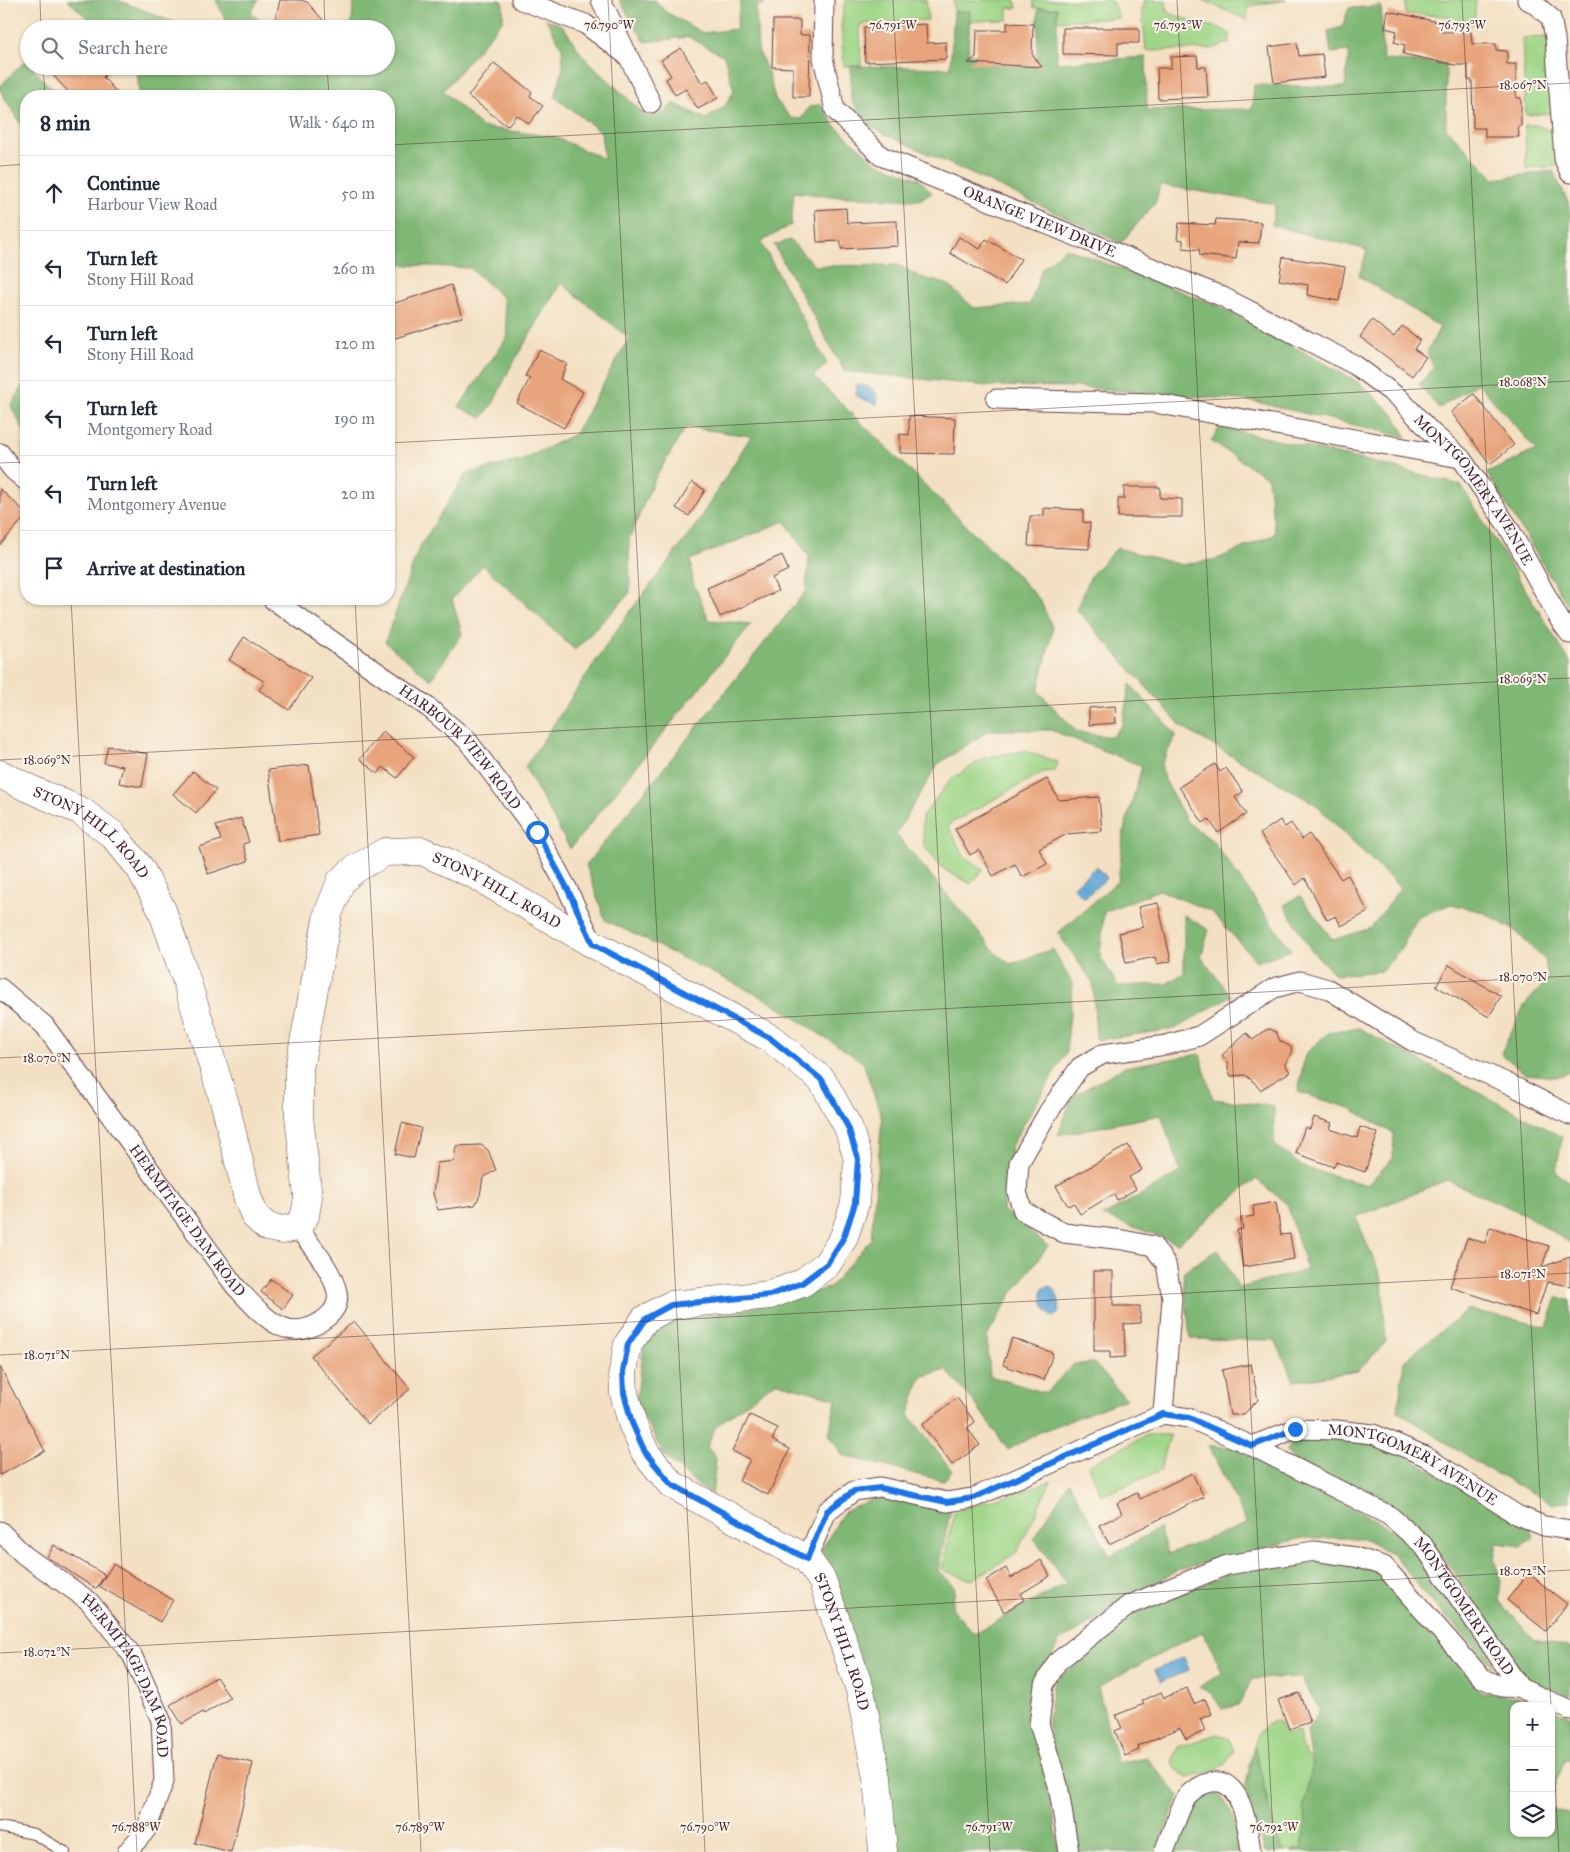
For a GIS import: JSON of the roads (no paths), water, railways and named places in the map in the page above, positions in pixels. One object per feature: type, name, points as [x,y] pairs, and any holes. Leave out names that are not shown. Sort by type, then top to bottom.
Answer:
[{"type":"main road","name":"STONY HILL ROAD","points":[[0,774],[81,811],[113,835],[140,868],[162,910],[183,970],[225,1104],[248,1199],[255,1216],[267,1227],[282,1230],[297,1227],[305,1216],[308,1197],[299,1116],[299,1069],[328,914],[341,882],[355,869],[385,852],[422,851],[475,875],[593,944],[770,1038],[822,1080],[848,1127],[858,1159],[855,1203],[844,1237],[827,1264],[802,1283],[770,1295],[671,1305],[645,1319],[628,1344],[623,1372],[624,1393],[632,1423],[645,1452],[671,1484],[807,1559],[822,1580],[860,1690],[877,1778],[883,1852]]},
{"type":"street","points":[[521,0],[585,24],[630,57]]},
{"type":"street","points":[[601,0],[651,102]]},
{"type":"street","name":"ORANGE VIEW DRIVE","points":[[824,0],[823,58],[835,110],[881,156],[1223,297],[1355,365]]},
{"type":"street","points":[[1527,0],[1531,1],[1551,18],[1555,38],[1564,159],[1570,173]]},
{"type":"street","name":"MONTGOMERY AVENUE","points":[[1355,365],[1399,398],[1430,431],[1461,458],[1508,528],[1561,622],[1570,634]]},
{"type":"street","points":[[996,399],[1154,403],[1461,458]]},
{"type":"street","points":[[0,453],[13,470],[20,475]]},
{"type":"street","name":"HARBOUR VIEW ROAD","points":[[281,605],[429,708],[467,740],[537,832],[567,888],[593,944]]},
{"type":"street","points":[[807,1559],[827,1511],[854,1491],[880,1488],[947,1502],[973,1498],[1163,1414],[1172,1298],[1166,1264],[1152,1246],[1123,1240],[1064,1233],[1023,1211],[1017,1192],[1019,1163],[1049,1111],[1080,1067],[1103,1054],[1166,1045],[1199,1036],[1274,988],[1300,981],[1328,989],[1412,1041],[1505,1082],[1570,1115]]},
{"type":"street","name":"HERMITAGE DAM ROAD","points":[[0,988],[44,1025],[235,1286],[267,1319],[278,1326],[298,1330],[317,1325],[333,1312],[338,1303],[336,1288],[318,1254],[297,1227]]},
{"type":"street","name":"MONTGOMERY ROAD","points":[[1163,1414],[1189,1418],[1252,1446],[1390,1516],[1423,1545],[1520,1688]]},
{"type":"street","name":"MONTGOMERY AVENUE","points":[[1252,1446],[1295,1429],[1336,1430],[1374,1434],[1425,1456],[1517,1515],[1544,1526],[1570,1530]]},
{"type":"street","name":"HERMITAGE DAM ROAD","points":[[0,1531],[24,1555],[89,1602],[132,1655],[161,1720],[164,1781],[146,1830],[127,1852]]},
{"type":"street","name":"MONTGOMERY ROAD","points":[[1069,1852],[1058,1785],[1039,1724],[1044,1686],[1057,1662],[1129,1605],[1227,1565],[1314,1551],[1355,1557],[1384,1566],[1482,1678],[1502,1686],[1520,1688]]},
{"type":"street","points":[[1520,1688],[1570,1710]]},
{"type":"street","points":[[1164,1852],[1187,1796],[1198,1786],[1214,1781],[1229,1786],[1239,1798],[1248,1830],[1251,1852]]},
{"type":"lane","points":[[0,1828],[34,1834],[65,1852]]},
{"type":"water","points":[[857,384],[875,392],[877,405],[856,396]]},
{"type":"water","points":[[1097,866],[1107,878],[1084,898],[1073,887]]},
{"type":"water","points":[[1050,1286],[1057,1295],[1059,1302],[1058,1314],[1053,1317],[1043,1305],[1042,1297],[1042,1289]]},
{"type":"water","points":[[1184,1657],[1189,1670],[1161,1682],[1155,1670]]}]
